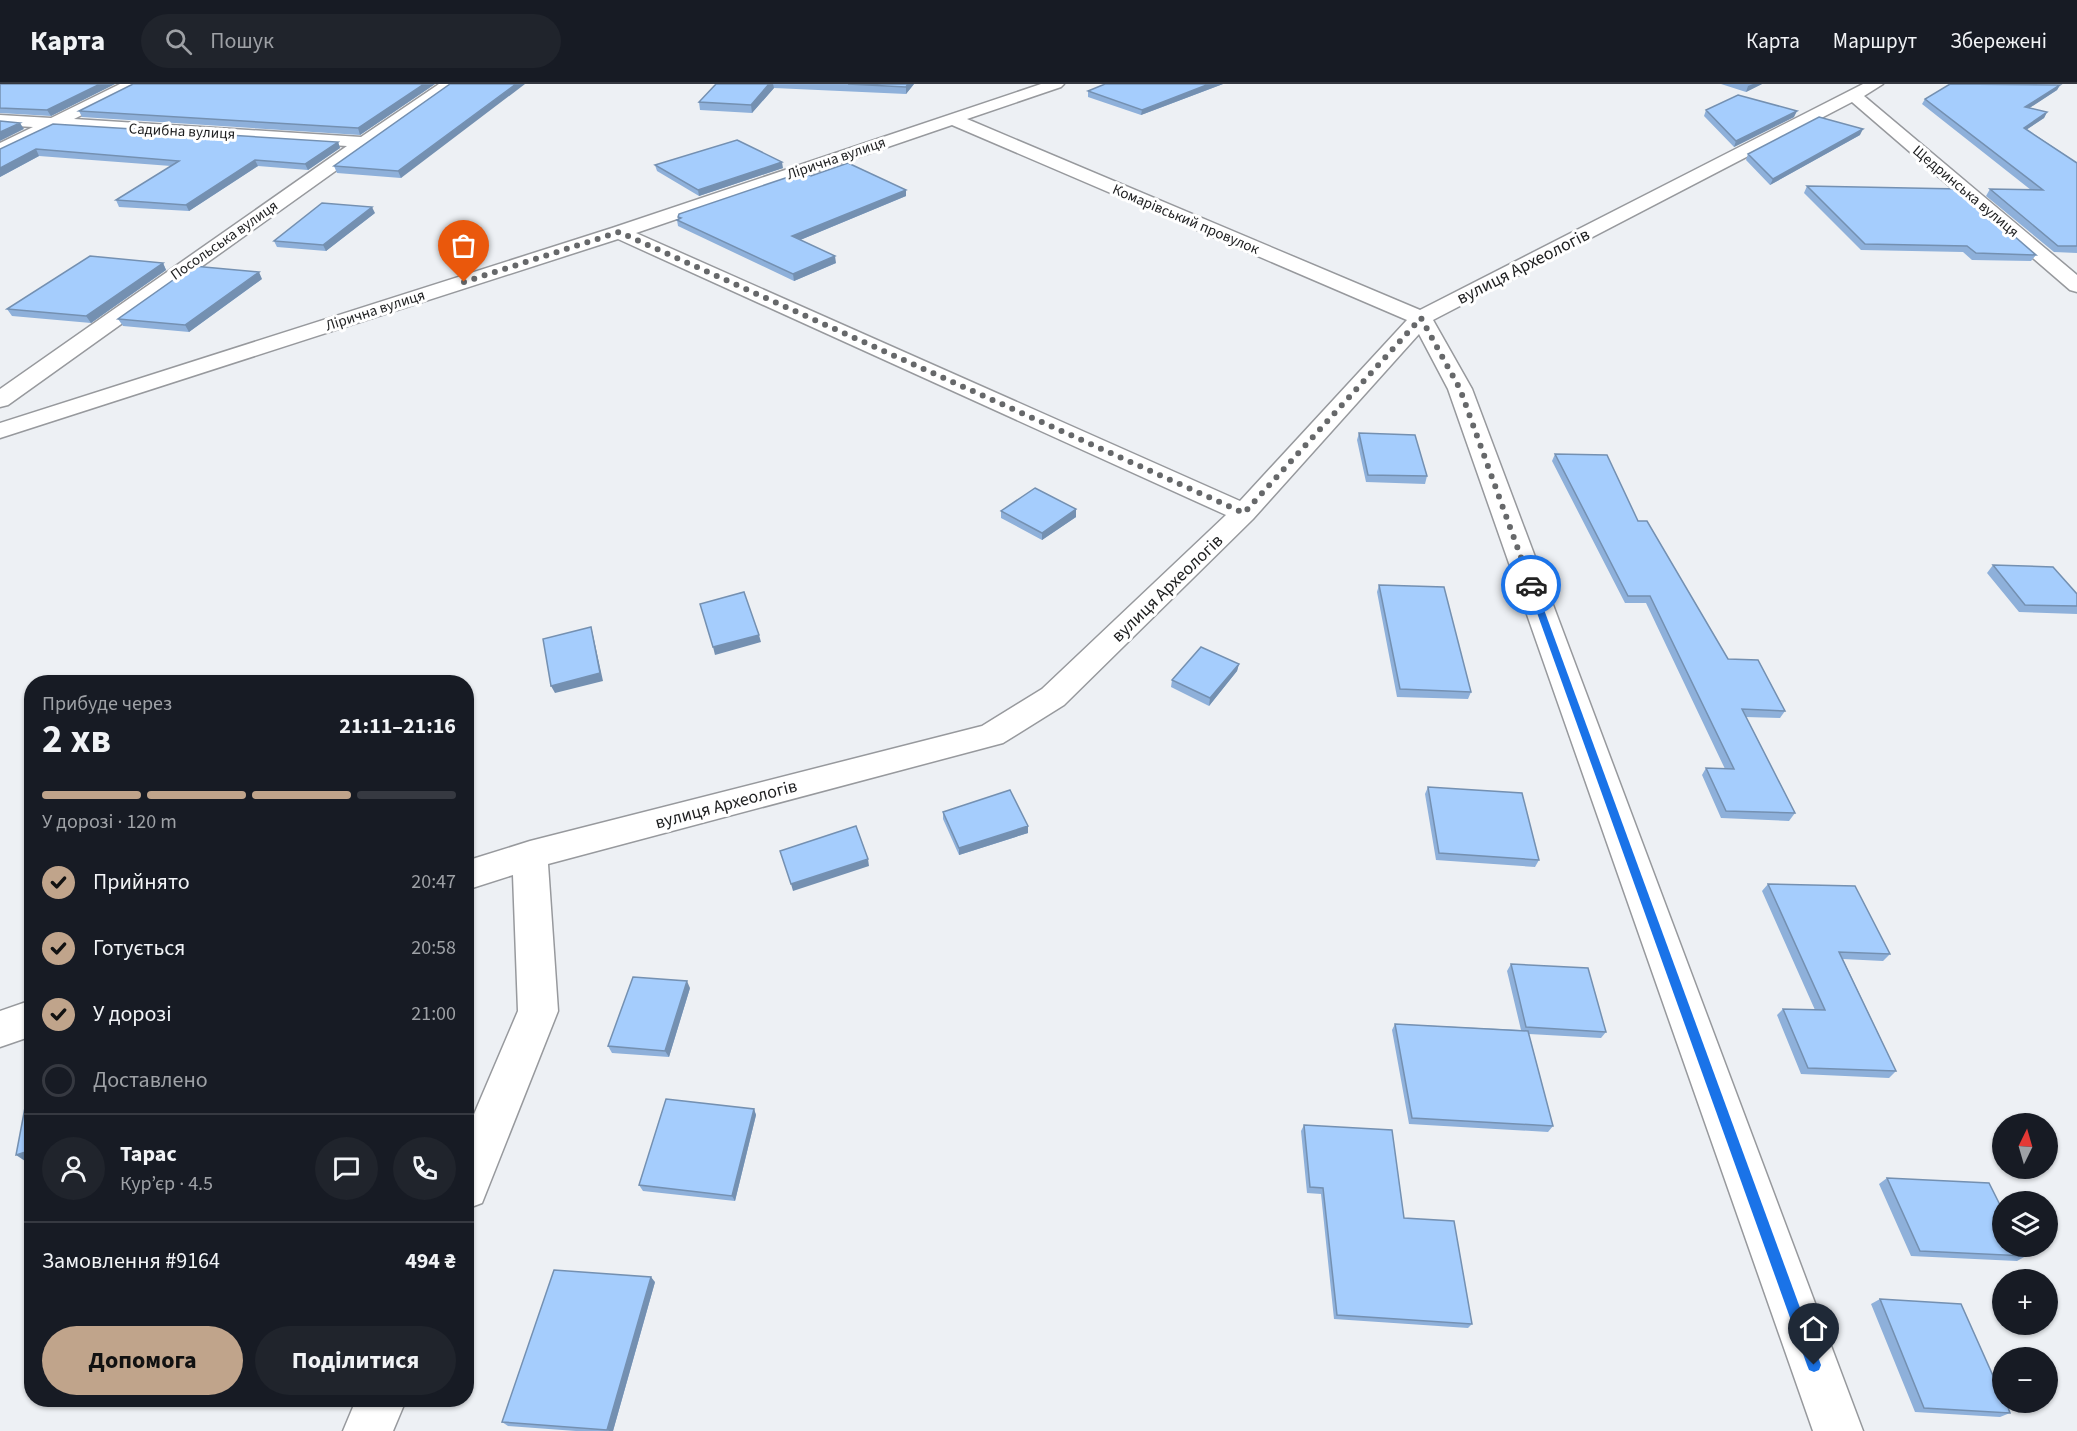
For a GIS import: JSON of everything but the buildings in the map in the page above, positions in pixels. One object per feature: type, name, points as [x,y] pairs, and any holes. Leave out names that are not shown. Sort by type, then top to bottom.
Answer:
[{"type":"street","points":[[0,150],[132,84]]},
{"type":"street","name":"Посольська вулиця","points":[[0,400],[449,84]]},
{"type":"street","name":"Лірична вулиця","points":[[0,431],[619,232],[1056,84]]},
{"type":"street","name":"Щедринська вулиця","points":[[1865,90],[2077,285]]},
{"type":"street","name":"вулиця Археологів","points":[[474,873],[530,855],[992,735],[1053,698],[1244,513],[1421,318],[1865,90]]},
{"type":"street","name":"Комарівський провулок","points":[[952,119],[1421,318]]},
{"type":"street","name":"Садибна вулиця","points":[[0,120],[364,142]]},
{"type":"street","points":[[619,232],[1244,513]]},
{"type":"street","points":[[1421,318],[1460,389],[1838,1431]]},
{"type":"street","points":[[474,1167],[538,1011],[530,855]]},
{"type":"street","points":[[0,1029],[24,1021]]},
{"type":"street","points":[[368,1431],[378,1407]]},
{"type":"way so far","points":[[464,282],[619,232],[1244,513],[1421,318],[1460,389],[1531,585]]},
{"type":"route","points":[[1531,585],[1814,1365]]}]
